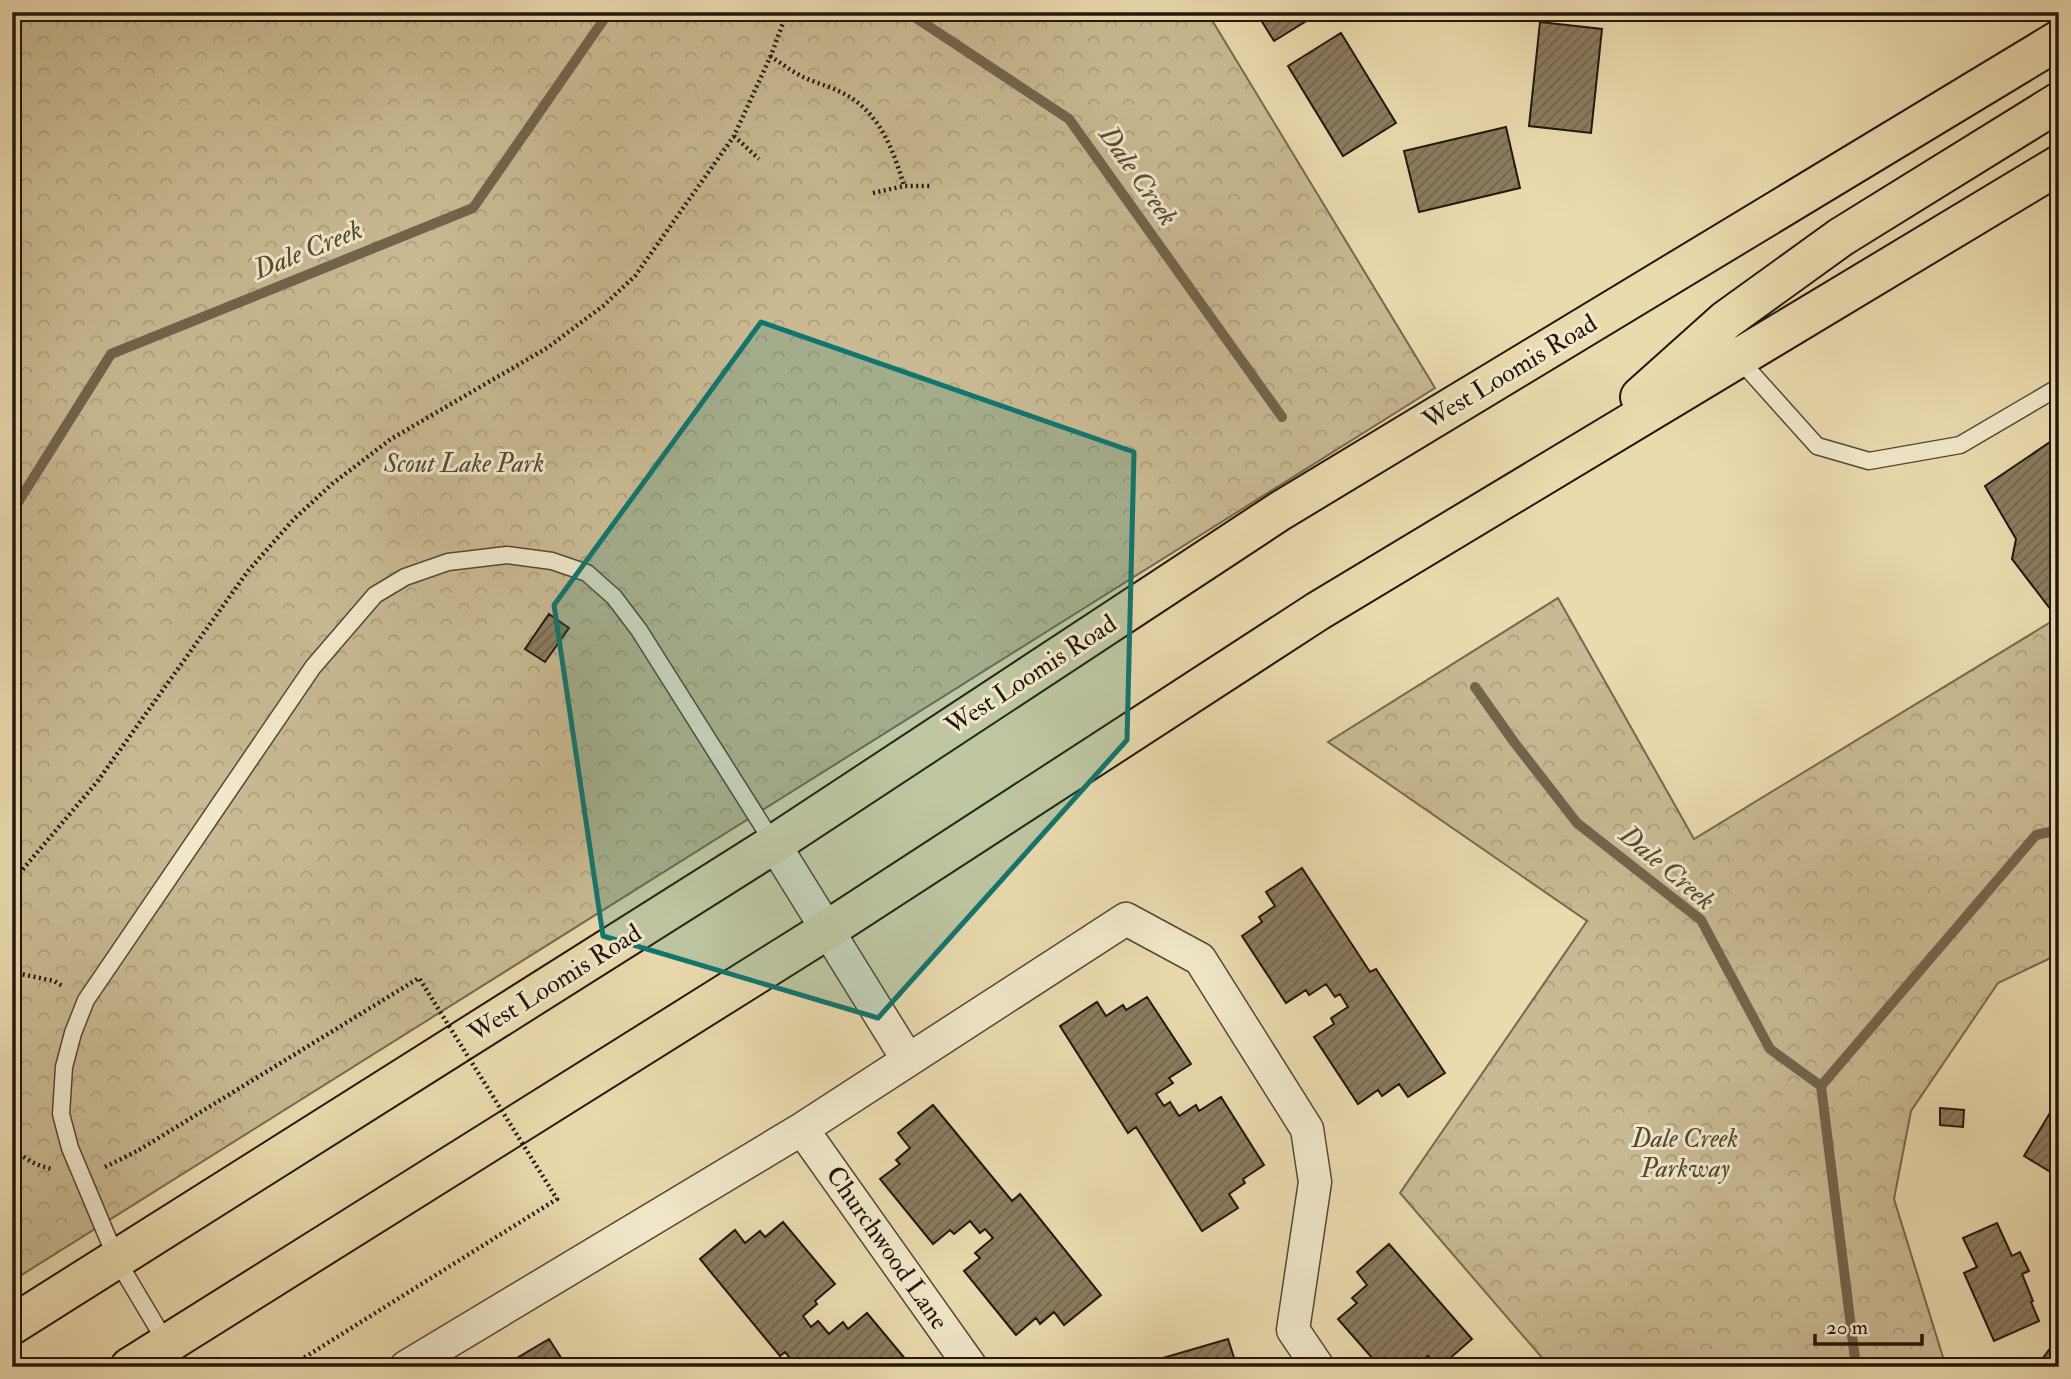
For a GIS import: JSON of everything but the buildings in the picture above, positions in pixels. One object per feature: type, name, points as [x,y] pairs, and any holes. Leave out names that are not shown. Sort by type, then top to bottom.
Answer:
[{"type":"main road","name":"West Loomis Road","points":[[12,1325],[774,844],[1280,510],[2059,40]]},
{"type":"main road","points":[[1570,459],[1726,320],[1841,237],[2059,102]]},
{"type":"main road","points":[[130,1367],[827,930],[1318,611],[2059,164]]},
{"type":"street","points":[[774,844],[908,1060]]},
{"type":"street","points":[[416,1364],[802,1129],[1126,919],[1200,959],[1307,1129],[1315,1182],[1293,1330],[1318,1367]]},
{"type":"street","name":"Churchwood Lane","points":[[802,1129],[971,1367]]},
{"type":"lane","points":[[1738,358],[1817,446],[1869,461],[1960,445],[2059,387]]},
{"type":"lane","points":[[167,1344],[117,1260],[70,1147],[61,1114],[64,1068],[73,1033],[86,1000],[313,667],[375,595],[405,577],[449,562],[507,555],[552,561],[587,573],[614,597],[639,630],[774,844]]},
{"type":"path","points":[[12,882],[97,782],[248,571],[294,519],[332,484],[391,439],[547,348],[603,306],[635,276],[734,136],[787,12]]},
{"type":"path","points":[[770,57],[802,76],[856,101],[873,117],[895,155],[904,186]]},
{"type":"path","points":[[734,136],[759,159]]},
{"type":"path","points":[[873,193],[904,186],[932,186]]},
{"type":"path","points":[[12,972],[54,981],[86,1000]]},
{"type":"path","points":[[139,1150],[419,978],[557,1199],[302,1359],[298,1367]]},
{"type":"highlighted area","points":[[761,322],[1134,452],[1127,740],[878,1018],[603,936],[554,605]]},
{"type":"green space","name":"Scout Lake Park","points":[[12,12],[1207,12],[1435,388],[12,1281]]},
{"type":"green space","name":"Dale Creek Parkway","points":[[1558,598],[1694,839],[2059,617],[2059,954],[1998,983],[1911,1111],[1894,1199],[1946,1367],[1550,1367],[1400,1193],[1587,921],[1328,742]]},
{"type":"waterway","name":"Dale Creek","points":[[12,512],[111,354],[473,208],[609,12]]},
{"type":"waterway","name":"Dale Creek","points":[[907,12],[1069,119],[1282,417]]},
{"type":"waterway","name":"Dale Creek","points":[[1475,687],[1577,823],[1701,920],[1770,1049],[1821,1086]]},
{"type":"waterway","name":"Dale Creek","points":[[1856,1367],[1821,1086],[2036,835],[2059,830]]}]
